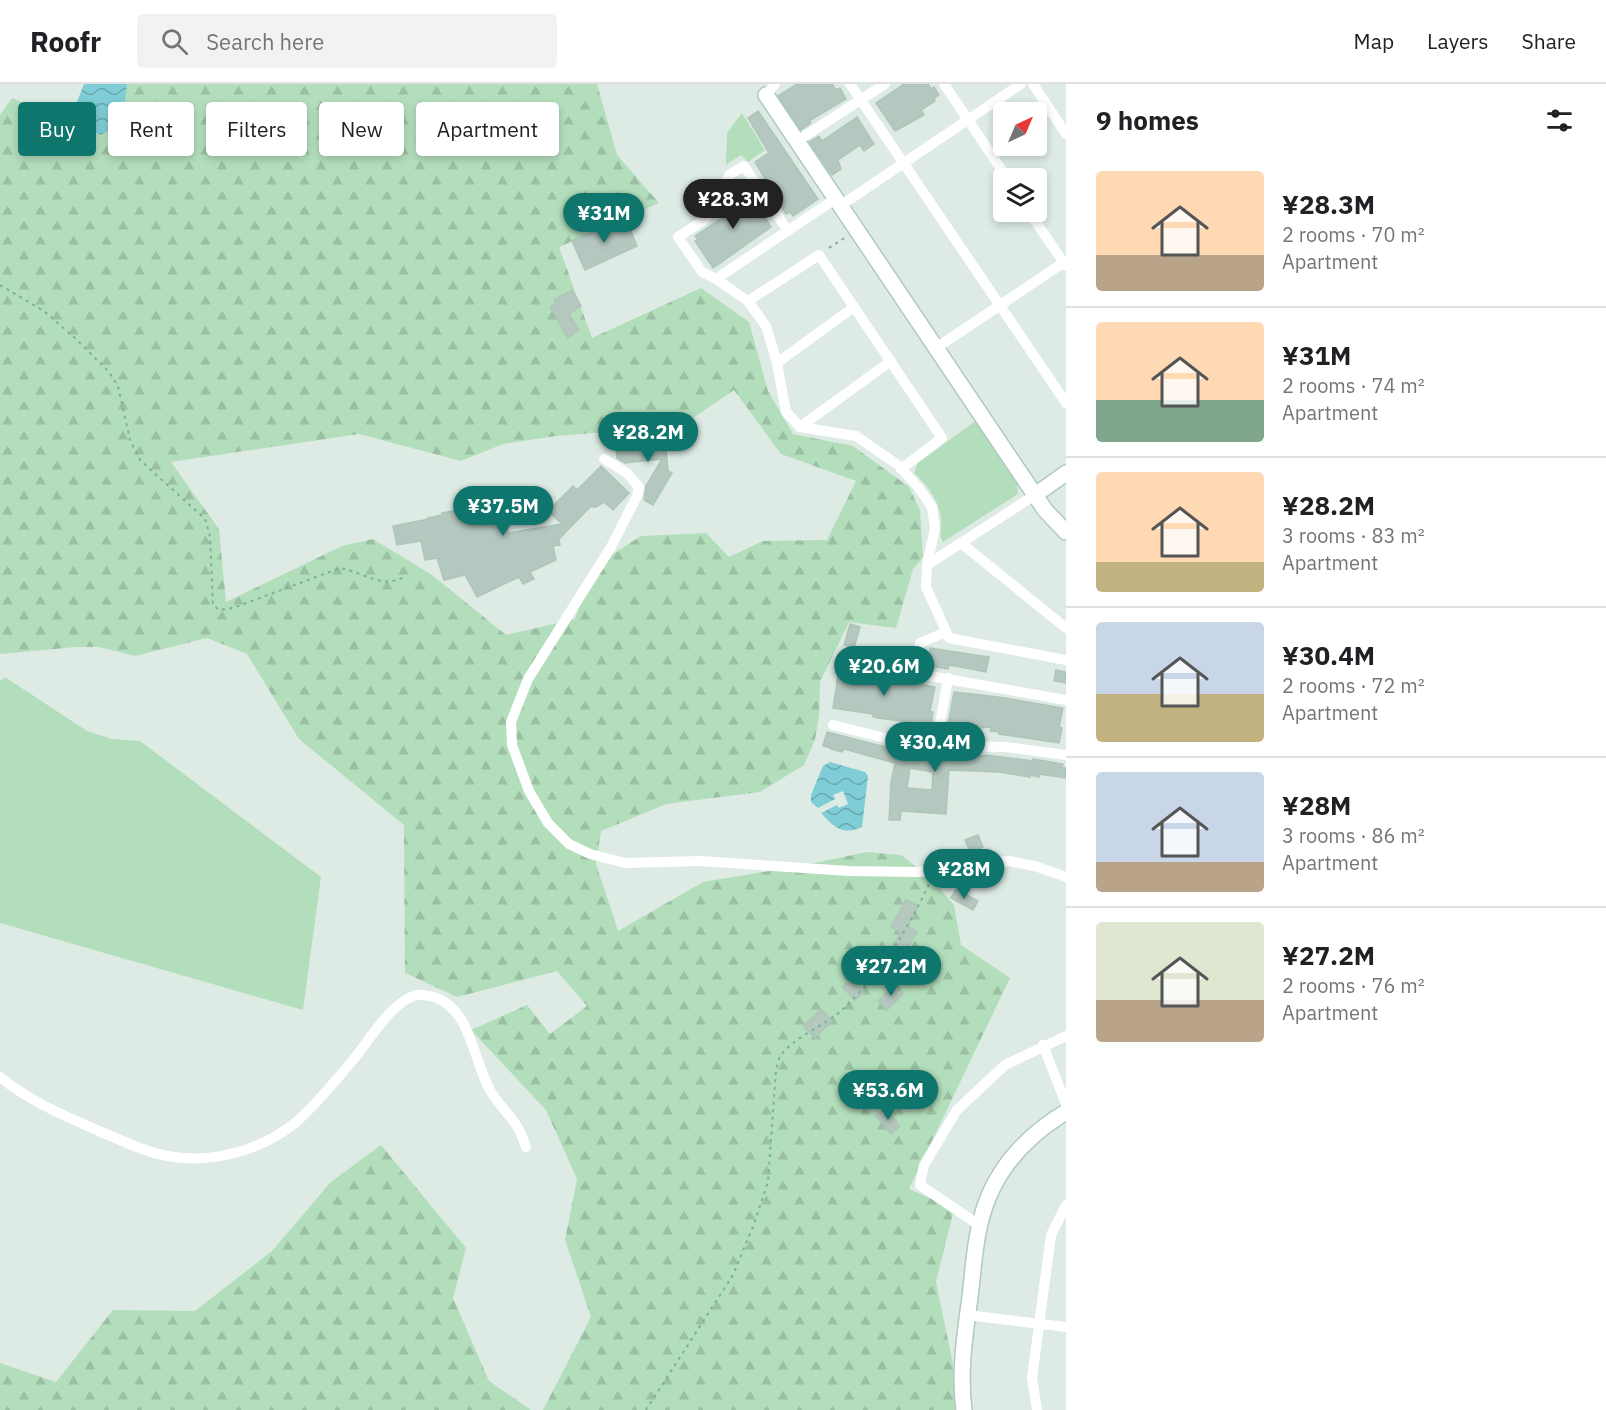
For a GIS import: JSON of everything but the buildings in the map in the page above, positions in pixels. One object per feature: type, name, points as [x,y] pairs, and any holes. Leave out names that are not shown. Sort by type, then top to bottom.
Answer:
[{"type":"street","points":[[850,84],[1066,403]]},
{"type":"street","points":[[796,141],[885,84]]},
{"type":"street","points":[[944,84],[1000,168]]},
{"type":"street","points":[[716,279],[788,231],[904,164],[1022,84]]},
{"type":"street","points":[[1033,84],[1066,134]]},
{"type":"street","points":[[770,90],[796,141],[1045,510],[1066,532]]},
{"type":"street","points":[[788,231],[744,166],[729,175],[718,204],[704,220],[678,237],[702,272],[748,301],[765,326],[777,363],[786,412],[800,427],[856,436],[901,469],[932,507],[935,529],[927,565],[926,587],[949,638],[1066,660]]},
{"type":"street","points":[[936,348],[1065,264],[1036,222]]},
{"type":"street","points":[[748,301],[819,255],[942,438],[901,469]]},
{"type":"street","points":[[777,363],[854,307]]},
{"type":"street","points":[[800,427],[891,361]]},
{"type":"street","points":[[604,459],[627,473],[639,487],[637,496],[611,547],[528,679],[511,722],[512,745],[529,791],[548,824],[568,844],[590,854],[625,863],[700,861],[849,871],[918,872],[1009,861],[1038,867],[1066,877]]},
{"type":"street","points":[[927,565],[1066,473]]},
{"type":"street","points":[[961,543],[1066,628]]},
{"type":"street","points":[[913,673],[920,643],[946,632]]},
{"type":"street","points":[[845,658],[913,673],[1066,700]]},
{"type":"street","points":[[936,746],[948,678]]},
{"type":"street","points":[[834,725],[913,745],[1006,747],[1066,755]]},
{"type":"street","points":[[0,1077],[60,1114],[130,1144],[166,1156],[204,1159],[241,1151],[269,1139],[295,1122],[354,1059],[380,1023],[416,995],[431,996],[447,1002],[460,1017],[490,1092],[519,1129],[526,1147]]},
{"type":"street","points":[[980,1225],[920,1185],[924,1165],[957,1110],[1005,1065],[1066,1036]]},
{"type":"street","points":[[1043,1046],[1066,1104]]},
{"type":"street","points":[[964,1410],[961,1384],[967,1315],[980,1225],[988,1197],[1014,1155],[1031,1136],[1066,1112]]},
{"type":"street","points":[[1037,1410],[1032,1378],[1051,1235],[1066,1205]]},
{"type":"street","points":[[967,1315],[1066,1327]]},
{"type":"path","points":[[819,255],[856,230]]},
{"type":"path","points":[[0,285],[44,310],[109,372],[118,387],[130,440],[140,460],[205,519],[210,536],[213,605],[219,610],[233,608],[262,598],[340,568],[356,571],[383,583],[396,581],[406,576]]},
{"type":"path","points":[[646,1410],[733,1275],[754,1224],[768,1182],[776,1070],[780,1056],[790,1046],[841,1011],[870,979],[902,936],[936,870]]},
{"type":"green space","points":[[127,84],[597,84],[617,155],[659,203],[559,247],[592,338],[701,288],[749,322],[768,391],[793,434],[853,446],[909,487],[920,510],[923,557],[913,569],[896,628],[849,622],[820,682],[819,715],[815,740],[804,765],[760,792],[666,804],[601,831],[596,864],[618,931],[703,882],[867,852],[901,855],[930,877],[954,905],[961,945],[1010,978],[909,1189],[954,1209],[936,1282],[953,1364],[955,1410],[543,1410],[591,1317],[565,1240],[577,1179],[546,1110],[471,1030],[527,1005],[550,1034],[587,1006],[557,971],[457,997],[405,973],[404,825],[299,739],[247,654],[207,638],[135,656],[99,647],[0,654],[0,115],[12,98],[22,102],[18,102],[18,156],[96,156],[96,133],[101,135],[108,131],[108,156],[194,156],[194,102],[125,102]],"holes":[[[734,390],[781,454],[856,481],[827,540],[763,541],[729,557],[706,533],[641,536],[593,567],[575,619],[506,635],[432,575],[373,539],[342,546],[226,602],[219,529],[171,462],[359,434],[461,461],[503,444],[556,436],[681,426]]]},
{"type":"green space","points":[[742,113],[765,150],[748,162],[741,155],[726,165],[727,133]]},
{"type":"green space","points":[[977,420],[1017,482],[1018,494],[943,542],[940,533],[941,518],[935,499],[914,473],[918,463]]},
{"type":"green space","points":[[5,677],[87,731],[112,739],[140,741],[321,877],[303,1010],[0,923],[0,681]]},
{"type":"green space","points":[[381,1145],[466,1248],[453,1298],[489,1381],[531,1410],[0,1410],[0,1363],[56,1382],[113,1310],[195,1311],[272,1251],[331,1182]]},
{"type":"water","points":[[84,84],[127,84],[125,102],[108,102],[108,131],[101,135],[96,133],[96,102],[77,102]]},
{"type":"water","points":[[830,762],[865,772],[868,776],[862,827],[855,830],[839,829],[821,813],[837,805],[839,808],[848,804],[843,791],[833,795],[835,799],[818,808],[811,802],[811,795],[823,766]]}]
